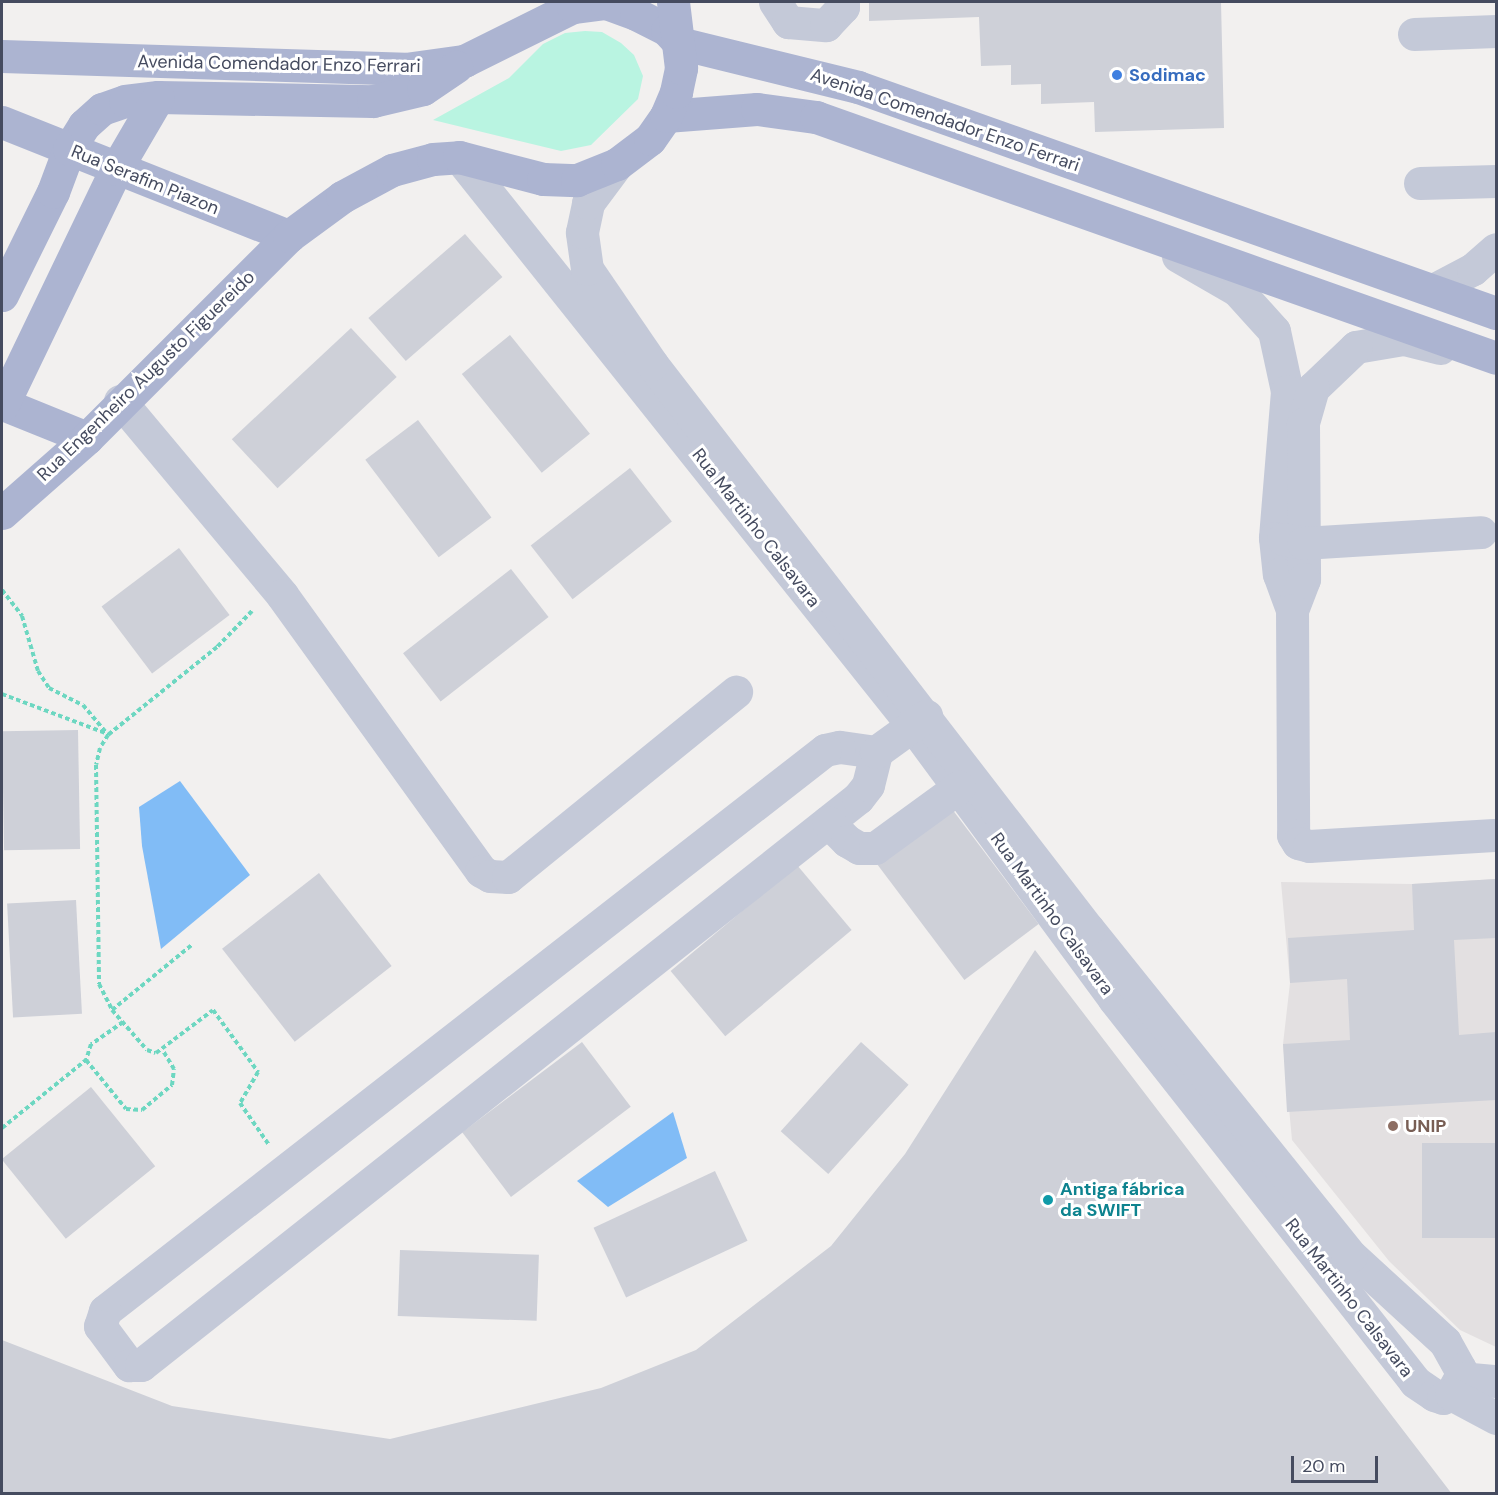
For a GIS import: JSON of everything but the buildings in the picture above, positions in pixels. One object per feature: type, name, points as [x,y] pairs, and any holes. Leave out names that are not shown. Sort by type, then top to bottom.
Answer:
[{"type":"main road","points":[[2,295],[53,192],[69,149],[84,125],[102,110],[125,101],[158,97],[373,101],[423,89],[465,61],[528,2]]},
{"type":"main road","points":[[459,157],[543,179],[577,180],[617,164],[650,139],[666,116],[681,68],[680,43],[672,2]]},
{"type":"main road","name":"Avenida Comendador Enzo Ferrari","points":[[2,56],[405,69],[465,61],[573,7],[606,3],[646,19],[680,43],[858,87],[1497,313]]},
{"type":"main road","points":[[87,438],[2,404],[116,169],[158,97]]},
{"type":"main road","name":"Avenida Comendador Enzo Ferrari","points":[[666,116],[757,110],[816,117],[1497,360]]},
{"type":"main road","name":"Rua Serafim Piazon","points":[[2,122],[290,236]]},
{"type":"main road","name":"Rua Engenheiro Augusto Figuereido","points":[[2,513],[87,438],[120,401],[290,236],[342,197],[392,170],[459,157]]},
{"type":"street","points":[[775,2],[788,22],[826,25],[843,7],[843,2]]},
{"type":"street","points":[[1414,34],[1497,31]]},
{"type":"street","name":"Rua Martinho Calsavara","points":[[459,157],[920,721],[1351,1256],[1445,1342],[1455,1355],[1456,1386],[1443,1398],[1434,1395],[1415,1382],[1114,999],[958,787],[920,721],[652,364],[587,269],[582,232],[588,203],[617,164]]},
{"type":"street","points":[[1420,183],[1497,181]]},
{"type":"street","points":[[1087,212],[1210,272],[1238,290],[1274,331],[1287,391],[1295,840],[1309,846],[1494,835]]},
{"type":"street","points":[[1433,290],[1473,269],[1497,249]]},
{"type":"street","points":[[1289,540],[1303,424],[1313,388],[1329,370],[1356,347],[1403,339],[1497,360]]},
{"type":"street","points":[[120,401],[282,595],[480,871],[490,876],[508,877],[736,692]]},
{"type":"street","points":[[1289,540],[1481,532]]},
{"type":"street","points":[[876,752],[839,747],[825,750],[105,1311],[100,1326],[129,1365],[141,1365],[858,798],[868,785],[876,752],[920,721]]},
{"type":"street","points":[[828,822],[847,841],[859,848],[874,848],[958,787]]},
{"type":"street","points":[[1456,1386],[1497,1381]]},
{"type":"street","points":[[1456,1386],[1497,1418]]},
{"type":"path","points":[[2,590],[22,616],[38,671],[49,688],[82,705],[108,735]]},
{"type":"path","points":[[252,611],[217,647],[108,735],[96,765],[99,984],[112,1010],[147,1050],[163,1051],[213,1010],[258,1072],[240,1103],[287,1169]]},
{"type":"path","points":[[2,694],[108,735]]},
{"type":"path","points":[[112,1010],[193,944]]},
{"type":"path","points":[[2,1128],[86,1060],[91,1044],[123,1022]]},
{"type":"path","points":[[86,1060],[126,1109],[133,1112],[172,1085],[174,1069],[163,1051]]},
{"type":"shaded area","name":"UNIP","points":[[1496,879],[1496,1347],[1460,1330],[1389,1261],[1292,1140],[1283,1044],[1290,983],[1281,882],[1412,884]]},
{"type":"green space","points":[[602,32],[621,43],[634,55],[643,76],[638,99],[591,145],[561,151],[433,120],[509,78],[543,44],[565,33]]},
{"type":"water","points":[[180,781],[250,875],[161,949],[142,846],[139,807]]},
{"type":"water","points":[[673,1112],[687,1158],[608,1207],[577,1181]]},
{"type":"place","name":"Sodimac","points":[[1117,75]]},
{"type":"place","name":"UNIP","points":[[1393,1126]]},
{"type":"place","name":"Antiga fábrica da SWIFT","points":[[1048,1200]]}]
